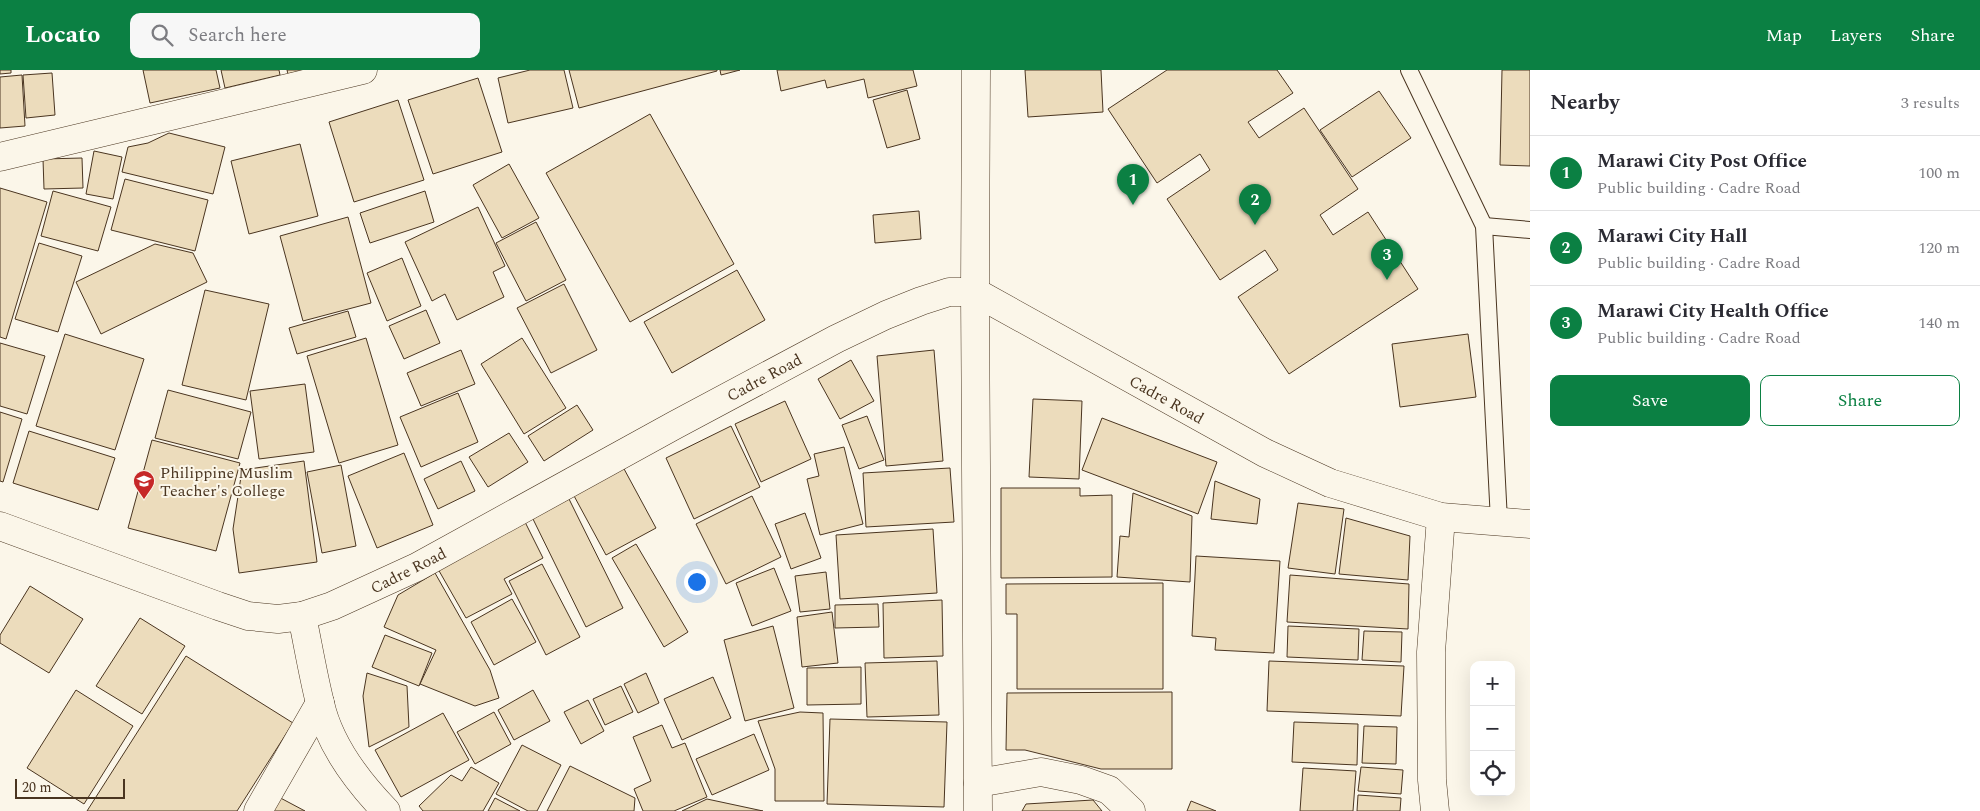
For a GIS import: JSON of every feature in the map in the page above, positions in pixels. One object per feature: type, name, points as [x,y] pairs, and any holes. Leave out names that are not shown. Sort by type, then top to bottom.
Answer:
[{"type":"main road","points":[[0,157],[363,70]]},
{"type":"main road","points":[[976,70],[975,292],[978,811]]},
{"type":"main road","name":"Cadre Road","points":[[0,526],[248,616],[278,619],[302,616],[369,590],[416,567],[836,339],[886,315],[949,292],[975,292],[1265,453],[1330,483],[1441,517],[1530,524]]},
{"type":"main road","points":[[1435,811],[1432,780],[1431,652],[1441,517]]},
{"type":"main road","points":[[302,616],[320,703],[329,730],[349,766],[386,811]]},
{"type":"main road","points":[[258,811],[320,703]]},
{"type":"main road","points":[[978,783],[1041,772],[1080,780],[1109,790],[1131,811]]},
{"type":"lane","points":[[1409,70],[1484,226],[1499,521]]},
{"type":"lane","points":[[1484,226],[1530,230]]},
{"type":"building","points":[[0,70],[11,70],[11,73],[0,74]]},
{"type":"building","points":[[143,70],[216,70],[220,88],[150,103]]},
{"type":"building","points":[[221,70],[279,70],[280,75],[225,88]]},
{"type":"building","points":[[287,70],[305,70],[288,74]]},
{"type":"building","points":[[530,70],[564,70],[573,108],[508,123],[498,78]]},
{"type":"building","points":[[569,70],[717,70],[717,71],[579,108]]},
{"type":"building","points":[[720,70],[740,70],[721,75]]},
{"type":"building","points":[[777,70],[913,70],[917,86],[868,98],[864,79],[827,88],[825,80],[781,91]]},
{"type":"building","points":[[1025,70],[1101,70],[1103,112],[1028,117]]},
{"type":"building","points":[[1167,70],[1277,70],[1293,93],[1248,122],[1259,138],[1304,108],[1358,189],[1320,215],[1333,235],[1368,212],[1418,289],[1289,374],[1238,297],[1278,270],[1265,250],[1220,280],[1167,199],[1210,170],[1200,154],[1157,183],[1108,109]]},
{"type":"building","points":[[1502,70],[1530,70],[1530,166],[1500,165]]},
{"type":"building","points":[[52,73],[55,115],[26,118],[23,75]]},
{"type":"building","points":[[22,75],[25,126],[0,128],[0,77]]},
{"type":"building","points":[[478,78],[502,152],[433,174],[408,100]]},
{"type":"building","points":[[907,90],[920,139],[887,148],[873,100]]},
{"type":"building","points":[[1379,91],[1411,138],[1352,177],[1320,130]]},
{"type":"building","points":[[398,100],[424,180],[354,202],[329,122]]},
{"type":"building","points":[[650,114],[734,264],[630,322],[546,173]]},
{"type":"building","points":[[169,133],[225,147],[213,194],[122,172],[128,147],[148,143]]},
{"type":"building","points":[[300,144],[318,216],[249,234],[231,161]]},
{"type":"building","points":[[94,151],[122,157],[113,199],[86,194]]},
{"type":"building","points":[[82,158],[83,188],[44,189],[43,159]]},
{"type":"building","points":[[509,164],[539,218],[502,238],[473,185]]},
{"type":"building","points":[[125,179],[208,200],[195,251],[111,230]]},
{"type":"building","points":[[0,188],[47,202],[6,339],[0,337]]},
{"type":"building","points":[[53,191],[111,207],[98,251],[41,236]]},
{"type":"building","points":[[425,191],[434,222],[370,243],[360,213]]},
{"type":"building","points":[[478,207],[505,266],[493,272],[504,297],[457,320],[445,294],[432,301],[405,242]]},
{"type":"building","points":[[919,211],[921,239],[875,243],[873,215]]},
{"type":"building","points":[[348,217],[371,303],[303,321],[280,236]]},
{"type":"building","points":[[536,222],[566,280],[526,301],[496,243]]},
{"type":"building","points":[[39,243],[82,256],[58,332],[15,319]]},
{"type":"building","points":[[155,244],[193,253],[207,282],[101,334],[76,282]]},
{"type":"building","points":[[402,258],[421,306],[387,321],[367,273]]},
{"type":"building","points":[[737,270],[765,320],[672,373],[644,322]]},
{"type":"building","points":[[564,284],[597,350],[551,373],[517,308]]},
{"type":"building","points":[[205,290],[269,304],[246,400],[182,385]]},
{"type":"building","points":[[426,310],[440,343],[404,359],[389,326]]},
{"type":"building","points":[[348,311],[356,337],[297,354],[289,328]]},
{"type":"building","points":[[65,334],[144,359],[115,450],[36,426]]},
{"type":"building","points":[[1468,334],[1476,397],[1400,407],[1392,344]]},
{"type":"building","points":[[366,338],[398,445],[339,463],[307,356]]},
{"type":"building","points":[[522,338],[566,408],[524,434],[481,364]]},
{"type":"building","points":[[0,343],[45,356],[27,414],[0,406]]},
{"type":"building","points":[[461,350],[475,384],[421,406],[407,373]]},
{"type":"building","points":[[934,350],[943,461],[886,466],[877,356]]},
{"type":"building","points":[[851,360],[874,401],[840,419],[818,379]]},
{"type":"building","points":[[305,384],[314,452],[259,459],[250,391]]},
{"type":"building","points":[[168,390],[251,412],[238,459],[155,438]]},
{"type":"building","points":[[458,393],[478,442],[421,467],[400,417]]},
{"type":"building","points":[[1033,399],[1082,401],[1079,479],[1029,477]]},
{"type":"building","points":[[785,401],[811,459],[761,482],[735,424]]},
{"type":"building","points":[[577,405],[593,430],[544,461],[528,436]]},
{"type":"building","points":[[0,412],[22,419],[3,482],[0,481]]},
{"type":"building","points":[[867,416],[884,460],[859,469],[842,425]]},
{"type":"building","points":[[1102,418],[1217,462],[1198,514],[1082,470]]},
{"type":"building","points":[[731,426],[760,487],[694,519],[666,458]]},
{"type":"building","points":[[29,431],[115,458],[98,510],[13,483]]},
{"type":"building","points":[[509,433],[528,462],[488,487],[469,457]]},
{"type":"building","points":[[152,440],[240,463],[216,551],[128,528]]},
{"type":"building","points":[[844,447],[863,524],[820,535],[807,479],[819,476],[814,454]]},
{"type":"building","points":[[404,453],[433,525],[377,548],[348,476]]},
{"type":"building","points":[[304,461],[317,562],[239,573],[233,529],[242,470]]},
{"type":"building","points":[[461,461],[475,491],[438,509],[424,479]]},
{"type":"building","points":[[341,465],[356,546],[322,553],[307,472]]},
{"type":"building","points":[[623,467],[656,528],[606,555],[573,494]]},
{"type":"building","points":[[950,468],[954,522],[866,527],[863,473]]},
{"type":"building","points":[[1215,481],[1260,499],[1257,524],[1211,519]]},
{"type":"building","points":[[1001,488],[1080,488],[1080,496],[1112,495],[1112,577],[1001,578]]},
{"type":"building","points":[[1133,493],[1192,516],[1190,582],[1117,577],[1120,536],[1129,537]]},
{"type":"building","points":[[752,496],[781,557],[726,584],[696,524]]},
{"type":"building","points":[[569,499],[623,608],[586,627],[532,517]]},
{"type":"building","points":[[1298,503],[1344,509],[1335,574],[1288,568]]},
{"type":"building","points":[[805,513],[821,558],[791,569],[775,524]]},
{"type":"building","points":[[1346,518],[1410,536],[1408,580],[1339,574]]},
{"type":"building","points":[[525,522],[543,558],[504,579],[512,594],[466,618],[438,569]]},
{"type":"building","points":[[933,529],[937,593],[840,599],[836,535]]},
{"type":"building","points":[[636,544],[688,632],[664,647],[612,558]]},
{"type":"building","points":[[1196,556],[1280,561],[1274,653],[1215,650],[1216,638],[1192,636]]},
{"type":"building","points":[[542,564],[580,637],[546,655],[509,581]]},
{"type":"building","points":[[774,568],[791,611],[752,626],[736,583]]},
{"type":"building","points":[[826,572],[830,609],[800,612],[795,576]]},
{"type":"building","points":[[435,573],[490,670],[499,698],[475,706],[420,684],[436,650],[384,627],[398,595]]},
{"type":"building","points":[[1290,575],[1409,584],[1408,629],[1287,622]]},
{"type":"building","points":[[1163,583],[1163,689],[1017,689],[1017,614],[1006,614],[1006,584]]},
{"type":"building","points":[[30,586],[83,619],[49,673],[0,643],[0,635]]},
{"type":"building","points":[[512,599],[536,642],[494,665],[471,622]]},
{"type":"building","points":[[942,600],[943,656],[884,658],[883,603]]},
{"type":"building","points":[[878,604],[879,627],[835,628],[835,605]]},
{"type":"building","points":[[832,612],[838,663],[802,667],[797,617]]},
{"type":"building","points":[[140,618],[185,646],[142,714],[96,686]]},
{"type":"building","points":[[773,626],[794,708],[745,721],[724,640]]},
{"type":"building","points":[[1288,626],[1359,629],[1358,660],[1287,657]]},
{"type":"building","points":[[1364,631],[1402,632],[1401,662],[1362,660]]},
{"type":"building","points":[[385,635],[432,653],[419,686],[372,667]]},
{"type":"building","points":[[186,656],[293,723],[237,811],[87,811]]},
{"type":"building","points":[[937,661],[939,715],[867,717],[865,663]]},
{"type":"building","points":[[1269,661],[1404,666],[1401,716],[1267,711]]},
{"type":"building","points":[[861,667],[861,704],[807,705],[807,668]]},
{"type":"building","points":[[367,673],[407,686],[409,727],[369,747],[363,696]]},
{"type":"building","points":[[646,673],[659,703],[638,713],[624,684]]},
{"type":"building","points":[[713,677],[731,718],[682,740],[664,699]]},
{"type":"building","points":[[621,686],[633,712],[605,725],[593,699]]},
{"type":"building","points":[[76,690],[133,726],[84,804],[27,768]]},
{"type":"building","points":[[533,690],[550,721],[514,740],[498,710]]},
{"type":"building","points":[[1172,692],[1172,769],[1101,769],[1025,750],[1006,750],[1007,693]]},
{"type":"building","points":[[588,700],[604,731],[581,744],[564,712]]},
{"type":"building","points":[[494,712],[511,744],[475,764],[457,732]]},
{"type":"building","points":[[800,712],[823,713],[824,801],[775,801],[775,769],[758,721]]},
{"type":"building","points":[[443,713],[469,760],[401,797],[375,750]]},
{"type":"building","points":[[830,719],[947,722],[944,807],[827,804]]},
{"type":"building","points":[[1294,722],[1358,724],[1357,765],[1292,762]]},
{"type":"building","points":[[662,725],[672,748],[685,743],[707,797],[674,811],[643,811],[634,789],[651,781],[633,737]]},
{"type":"building","points":[[1364,726],[1397,727],[1396,764],[1362,763]]},
{"type":"building","points":[[754,734],[769,770],[712,795],[696,759]]},
{"type":"building","points":[[522,745],[561,765],[537,811],[528,811],[496,794]]},
{"type":"building","points":[[570,766],[635,798],[634,811],[547,811]]},
{"type":"building","points":[[471,767],[499,783],[483,811],[423,811],[419,806],[451,775],[462,781]]},
{"type":"building","points":[[1361,767],[1403,770],[1401,794],[1358,791]]},
{"type":"building","points":[[1303,768],[1356,771],[1353,811],[1300,811]]},
{"type":"building","points":[[273,794],[305,811],[264,811]]},
{"type":"building","points":[[1358,795],[1401,798],[1400,811],[1357,811]]},
{"type":"building","points":[[495,798],[520,811],[488,811]]},
{"type":"building","points":[[707,799],[763,811],[682,811]]},
{"type":"building","points":[[1093,800],[1102,811],[1022,811],[1026,804]]},
{"type":"building","points":[[1191,801],[1216,811],[1187,811]]},
{"type":"place","name":"Marawi City Post Office","points":[[1133,205]]},
{"type":"place","name":"Marawi City Hall","points":[[1255,225]]},
{"type":"place","name":"Marawi City Health Office","points":[[1387,280]]},
{"type":"place","name":"Philippine Muslim Teacher's College","points":[[144,500]]}]
